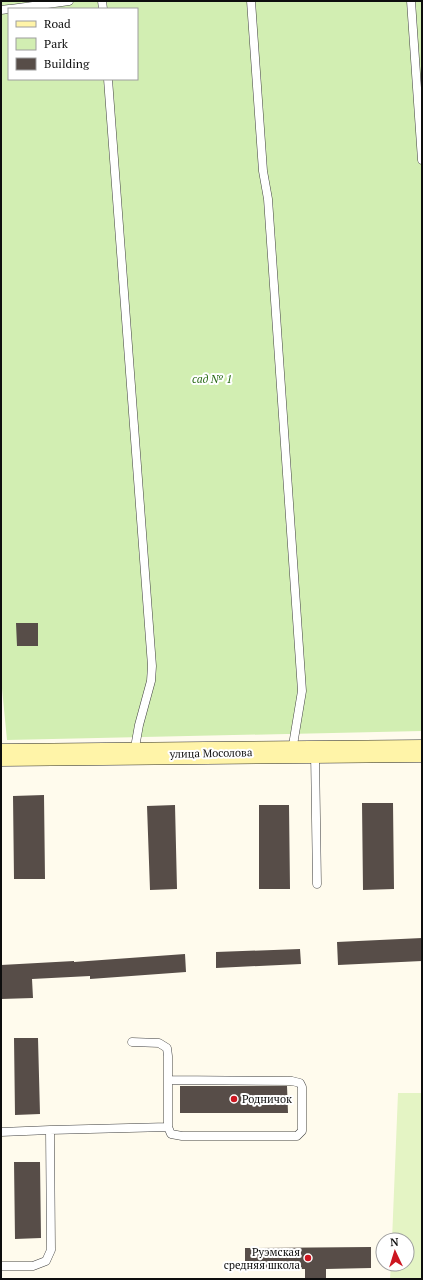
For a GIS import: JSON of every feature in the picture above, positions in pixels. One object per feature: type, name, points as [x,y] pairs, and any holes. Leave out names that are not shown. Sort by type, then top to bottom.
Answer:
[{"type":"street","name":"улица Мосолова","points":[[1,755],[422,751]]},
{"type":"lane","points":[[17,8],[69,1]]},
{"type":"lane","points":[[251,1],[262,171],[268,207],[302,691],[292,752]]},
{"type":"lane","points":[[411,1],[422,160]]},
{"type":"lane","points":[[108,80],[152,666],[151,681],[139,725],[134,754]]},
{"type":"lane","points":[[315,752],[317,884]]},
{"type":"lane","points":[[132,1042],[159,1043],[167,1048],[168,1128],[171,1134],[182,1136],[298,1136],[302,1131],[302,1088],[300,1083],[292,1080],[168,1080]]},
{"type":"lane","points":[[1,1132],[168,1128]]},
{"type":"lane","points":[[1,1266],[33,1266],[46,1261],[51,1250],[50,1130]]},
{"type":"green space","name":"сад № 1","points":[[1,1],[422,1],[422,731],[7,740],[1,678]]},
{"type":"green space","points":[[398,1093],[422,1093],[422,1279],[390,1279],[390,1272],[415,1272],[415,1232],[392,1232]]},
{"type":"building","points":[[16,623],[38,623],[38,646],[17,646]]},
{"type":"building","points":[[44,795],[45,879],[14,879],[13,796]]},
{"type":"building","points":[[362,803],[393,803],[394,889],[363,890]]},
{"type":"building","points":[[175,805],[177,889],[150,890],[147,806]]},
{"type":"building","points":[[259,805],[289,805],[290,889],[259,889]]},
{"type":"building","points":[[422,938],[422,961],[338,965],[337,942]]},
{"type":"building","points":[[300,949],[301,964],[216,968],[216,952]]},
{"type":"building","points":[[185,954],[186,972],[90,979],[90,976],[32,979],[33,998],[1,999],[1,965],[74,962]]},
{"type":"building","points":[[14,1038],[38,1038],[40,1114],[15,1115]]},
{"type":"building","name":"Родничок","points":[[180,1086],[287,1086],[288,1113],[180,1113]]},
{"type":"building","points":[[14,1162],[40,1162],[41,1238],[15,1239]]},
{"type":"building","name":"Руэмская средняя школа","points":[[371,1247],[371,1268],[326,1269],[326,1279],[305,1279],[305,1269],[245,1269],[245,1248]]},
{"type":"place","name":"Родничок","points":[[234,1099]]},
{"type":"place","name":"Руэмская средняя школа","points":[[308,1258]]}]
